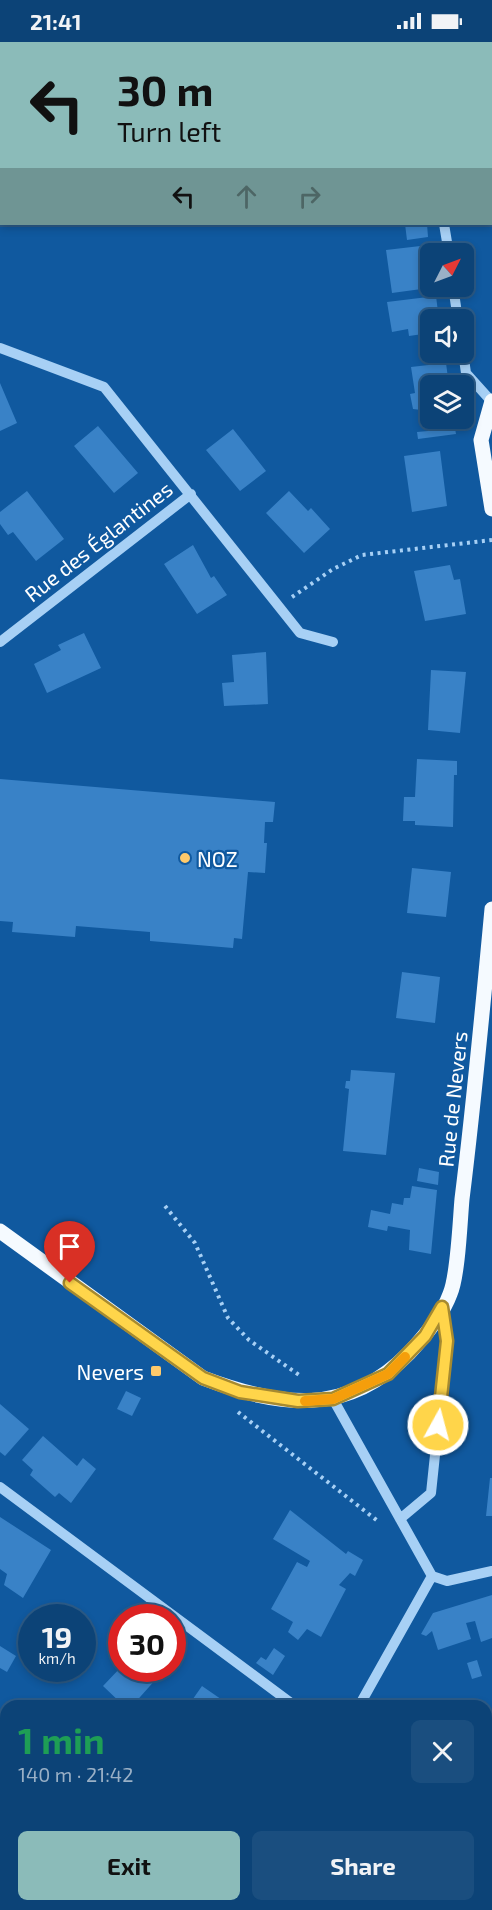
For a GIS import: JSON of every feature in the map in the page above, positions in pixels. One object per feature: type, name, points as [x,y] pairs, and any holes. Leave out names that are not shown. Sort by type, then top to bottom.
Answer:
[{"type":"main road","points":[[492,401],[481,440],[492,509]]},
{"type":"main road","name":"Rue de Nevers","points":[[442,1307],[451,1293],[475,1098],[492,909]]},
{"type":"main road","points":[[0,1231],[203,1378],[240,1392],[276,1399],[333,1399],[388,1374],[425,1336],[442,1307]]},
{"type":"street","points":[[444,225],[447,243]]},
{"type":"street","name":"Rue des Églantines","points":[[0,348],[104,387],[300,633],[333,642]]},
{"type":"street","points":[[464,363],[466,374],[492,401]]},
{"type":"street","name":"Rue des Églantines","points":[[0,642],[191,494]]},
{"type":"street","points":[[400,1519],[431,1492],[447,1341],[442,1307]]},
{"type":"street","points":[[333,1399],[432,1576],[447,1581],[492,1571]]},
{"type":"street","points":[[0,1488],[287,1700]]},
{"type":"street","points":[[362,1700],[432,1576]]},
{"type":"path","points":[[279,606],[333,569],[362,555],[492,540]]},
{"type":"path","points":[[165,1206],[195,1244],[228,1318],[249,1340],[299,1376]]},
{"type":"path","points":[[236,1410],[252,1426],[385,1527]]},
{"type":"building","points":[[405,225],[427,225],[428,237],[407,240]]},
{"type":"building","points":[[420,246],[420,289],[392,293],[386,250]]},
{"type":"building","points":[[436,297],[438,309],[420,309],[420,334],[409,336],[408,329],[392,332],[387,302]]},
{"type":"building","points":[[446,363],[448,375],[420,375],[420,410],[413,409],[410,394],[415,393],[411,367]]},
{"type":"building","points":[[0,383],[17,423],[0,431]]},
{"type":"building","points":[[98,426],[138,473],[114,493],[74,446]]},
{"type":"building","points":[[233,429],[266,471],[240,491],[206,450]]},
{"type":"building","points":[[428,429],[455,429],[456,434],[418,439],[417,432],[428,431]]},
{"type":"building","points":[[440,451],[447,506],[412,512],[404,456]]},
{"type":"building","points":[[27,491],[64,539],[36,561],[13,532],[8,535],[0,524],[0,512]]},
{"type":"building","points":[[289,491],[308,511],[311,508],[330,529],[304,553],[266,513]]},
{"type":"building","points":[[193,545],[211,578],[214,576],[227,595],[197,614],[164,564]]},
{"type":"building","points":[[450,565],[454,580],[460,579],[466,614],[425,621],[414,571]]},
{"type":"building","points":[[84,633],[101,668],[47,693],[34,664],[61,650],[58,645]]},
{"type":"building","points":[[266,652],[268,704],[224,706],[222,683],[234,682],[232,655]]},
{"type":"building","points":[[431,670],[466,672],[460,733],[428,730]]},
{"type":"building","points":[[417,759],[457,761],[457,775],[454,775],[453,827],[415,825],[415,821],[403,821],[404,797],[415,797]]},
{"type":"building","points":[[0,779],[275,802],[273,822],[265,822],[264,843],[267,843],[265,873],[248,872],[242,939],[234,938],[233,948],[150,941],[150,932],[76,926],[75,937],[12,932],[13,922],[0,921]]},
{"type":"building","points":[[412,868],[451,872],[446,917],[407,913]]},
{"type":"building","points":[[402,972],[440,977],[435,1023],[396,1018]]},
{"type":"building","points":[[351,1070],[395,1073],[386,1155],[343,1151],[349,1089],[345,1088],[346,1081],[350,1081]]},
{"type":"building","points":[[419,1168],[439,1172],[438,1185],[417,1181]]},
{"type":"building","points":[[412,1186],[437,1190],[431,1254],[409,1250],[410,1230],[388,1226],[387,1231],[368,1227],[371,1210],[390,1214],[392,1203],[403,1205],[404,1198],[410,1198]]},
{"type":"building","points":[[126,1391],[141,1398],[132,1416],[117,1409]]},
{"type":"building","points":[[0,1404],[29,1429],[5,1456],[0,1452]]},
{"type":"building","points":[[43,1436],[77,1466],[83,1458],[96,1469],[71,1503],[59,1493],[55,1497],[30,1475],[33,1470],[22,1460]]},
{"type":"building","points":[[490,1478],[492,1478],[492,1516],[486,1516]]},
{"type":"building","points":[[290,1510],[346,1554],[348,1551],[363,1560],[355,1576],[350,1573],[339,1585],[346,1589],[321,1637],[307,1629],[298,1640],[288,1632],[293,1622],[271,1609],[297,1562],[307,1567],[310,1561],[273,1539]]},
{"type":"building","points":[[0,1517],[51,1550],[23,1598],[4,1585],[7,1574],[0,1569]]},
{"type":"building","points":[[492,1595],[492,1638],[481,1642],[475,1621],[466,1623],[471,1639],[438,1650],[432,1631],[426,1636],[421,1634],[433,1613]]},
{"type":"building","points":[[0,1646],[16,1656],[7,1672],[0,1668]]},
{"type":"building","points":[[274,1648],[285,1656],[273,1675],[256,1663],[261,1657],[266,1660]]},
{"type":"building","points":[[477,1660],[482,1676],[472,1679],[467,1663]]},
{"type":"building","points":[[108,1681],[153,1682],[137,1700],[118,1700],[103,1686]]},
{"type":"building","points":[[202,1686],[222,1700],[192,1700]]},
{"type":"slow traffic","points":[[305,1401],[333,1399],[388,1374],[405,1357]]},
{"type":"place","name":"NOZ","points":[[185,858]]},
{"type":"place","name":"Nevers","points":[[156,1371]]},
{"type":"route","points":[[70,1283],[203,1378],[240,1392],[298,1401],[333,1399],[388,1374],[425,1336],[442,1307],[447,1341],[438,1425]]}]
